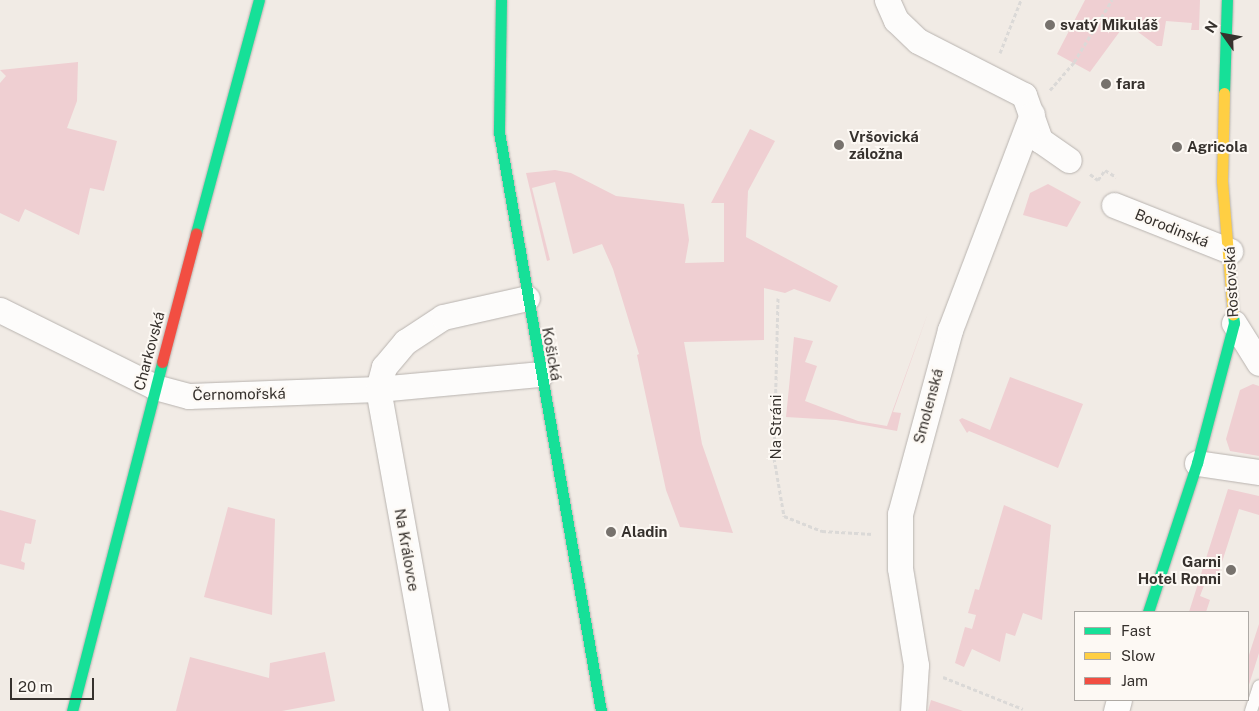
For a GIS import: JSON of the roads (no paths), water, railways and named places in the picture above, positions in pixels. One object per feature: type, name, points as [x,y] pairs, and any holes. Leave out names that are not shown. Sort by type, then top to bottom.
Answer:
[{"type":"street","name":"Charkovská","points":[[72,711],[155,387],[259,0]]},
{"type":"street","name":"Košická","points":[[501,0],[499,132],[601,711]]},
{"type":"street","points":[[887,0],[896,20],[918,40],[1024,95],[1040,140],[1069,160]]},
{"type":"street","name":"Rostovská","points":[[1148,611],[1197,463],[1234,323],[1230,251],[1222,181],[1227,0]]},
{"type":"street","name":"Smolenská","points":[[913,711],[916,665],[900,568],[900,514],[950,330],[1032,114]]},
{"type":"street","name":"Borodinská","points":[[1119,194],[1230,251]]},
{"type":"street","points":[[378,389],[384,367],[405,342],[443,317],[527,298]]},
{"type":"street","name":"Černomořská","points":[[0,310],[155,387],[190,396],[378,389],[541,374]]},
{"type":"street","points":[[1234,323],[1259,363]]},
{"type":"street","name":"Na Královce","points":[[378,389],[436,711]]},
{"type":"street","points":[[1197,463],[1259,472]]},
{"type":"lane","points":[[1251,711],[1259,686]]},
{"type":"place","name":"svatý Mikuláš","points":[[1050,25]]},
{"type":"place","name":"fara","points":[[1106,84]]},
{"type":"place","name":"Vršovická záložna","points":[[839,145]]},
{"type":"place","name":"Agricola","points":[[1177,147]]},
{"type":"place","name":"Aladin","points":[[611,532]]},
{"type":"place","name":"Garni Hotel Ronni","points":[[1231,570]]}]
